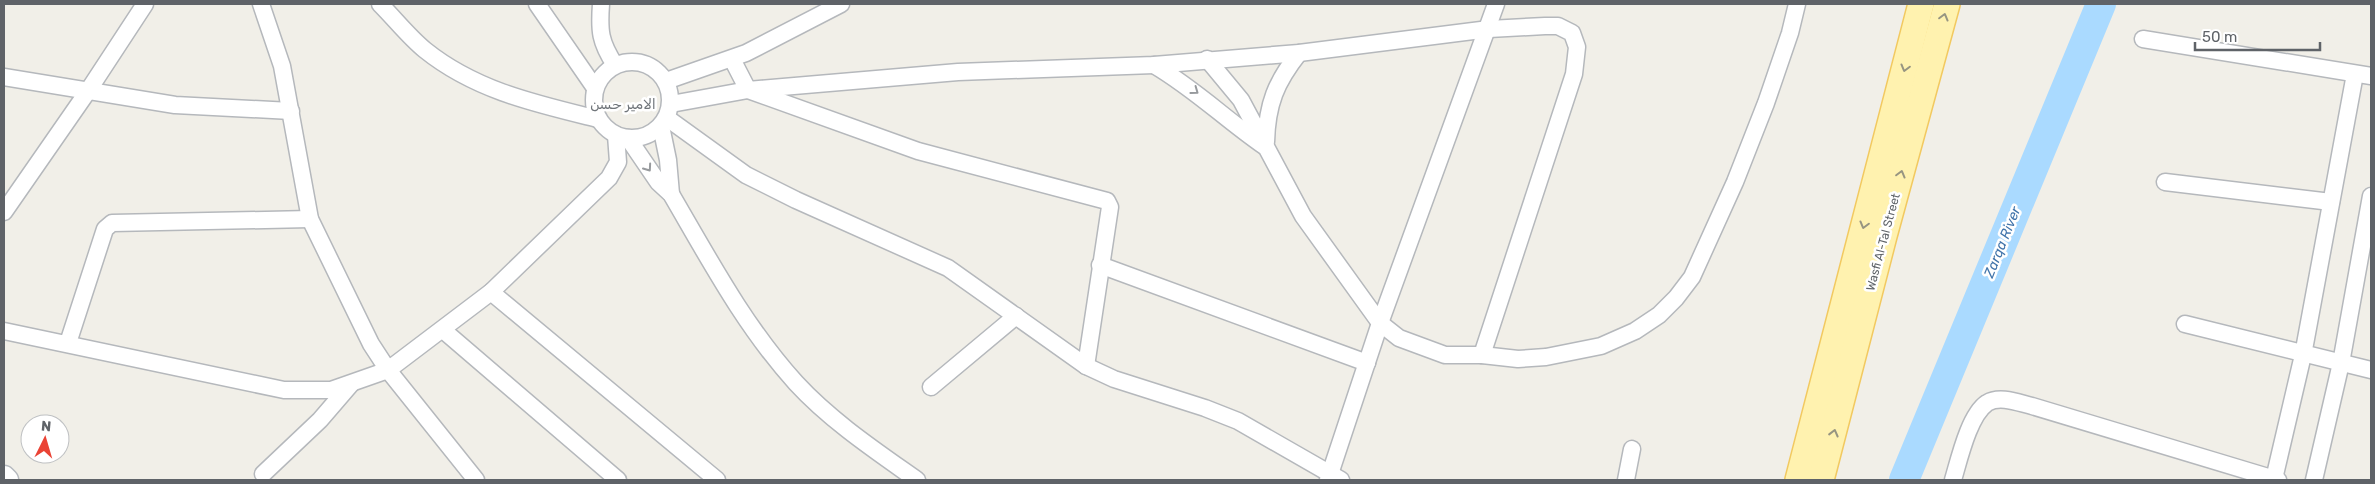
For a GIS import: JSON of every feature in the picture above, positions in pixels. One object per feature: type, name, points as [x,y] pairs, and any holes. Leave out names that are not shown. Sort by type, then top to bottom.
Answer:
[{"type":"main road","name":"Wasfi Al-Tal Street","points":[[1798,480],[1921,4]]},
{"type":"main road","name":"Wasfi Al-Tal Street","points":[[1821,480],[1884,236],[1947,4]]},
{"type":"street","points":[[4,212],[88,91],[145,4]]},
{"type":"street","points":[[261,4],[282,66],[291,111],[299,169],[310,219],[353,311],[371,344],[388,370],[476,480]]},
{"type":"street","points":[[380,4],[424,49],[459,73],[484,86],[520,99],[598,119]]},
{"type":"street","points":[[537,4],[595,88]]},
{"type":"street","points":[[601,4],[600,37],[604,49],[615,65]]},
{"type":"street","points":[[666,81],[732,59],[841,4]]},
{"type":"street","points":[[666,116],[746,175],[796,200],[948,268],[1086,366],[1114,379],[1205,408],[1238,421],[1333,478],[1380,323],[1489,29],[1496,4]]},
{"type":"street","points":[[1207,59],[1241,100],[1303,216],[1380,323],[1399,338],[1445,355],[1482,355],[1518,358],[1546,357],[1602,346],[1635,331],[1659,315],[1676,298],[1692,277],[1735,182],[1766,103],[1790,33],[1796,4]]},
{"type":"street","points":[[622,137],[640,138],[651,134],[666,116],[748,90],[958,72],[1154,65],[1207,59],[1299,53],[1489,29],[1558,26],[1572,33],[1577,47],[1574,74],[1482,355]]},
{"type":"street","points":[[2143,39],[2371,76]]},
{"type":"street","points":[[1266,147],[1266,121],[1272,96],[1284,73],[1299,53]]},
{"type":"street","points":[[732,59],[748,90],[918,151],[1103,199],[1110,207],[1086,366]]},
{"type":"street","points":[[671,194],[666,116],[670,92],[666,81],[659,72],[649,65],[637,62],[615,65],[606,71],[595,88],[594,104],[598,119],[606,128],[622,137],[658,182],[671,194],[738,307],[763,344],[797,384],[836,419],[917,480]]},
{"type":"street","points":[[1154,65],[1200,94],[1240,130],[1266,147]]},
{"type":"street","points":[[1953,480],[1962,448],[1979,411],[1987,403],[1999,400],[2032,406],[2276,480],[2303,355],[2355,74]]},
{"type":"street","points":[[4,77],[175,104],[291,111]]},
{"type":"street","points":[[4,331],[284,390],[332,390],[388,370],[492,292],[609,178],[618,162],[622,137]]},
{"type":"street","points":[[2165,182],[2332,202]]},
{"type":"street","points":[[2314,480],[2340,363],[2371,196]]},
{"type":"street","points":[[68,343],[105,229],[112,223],[310,219]]},
{"type":"street","points":[[1100,265],[1367,363]]},
{"type":"street","points":[[492,292],[717,480]]},
{"type":"street","points":[[931,386],[1016,316]]},
{"type":"street","points":[[2185,324],[2303,355],[2371,370]]},
{"type":"street","points":[[443,330],[618,480]]},
{"type":"street","points":[[262,478],[320,420],[353,382]]},
{"type":"street","points":[[1626,480],[1632,449]]},
{"type":"street","points":[[4,477],[7,480]]},
{"type":"waterway","name":"Zarqa River","points":[[1904,480],[2101,4]]},
{"type":"district","name":"الامير حسن","points":[[623,104]]}]
